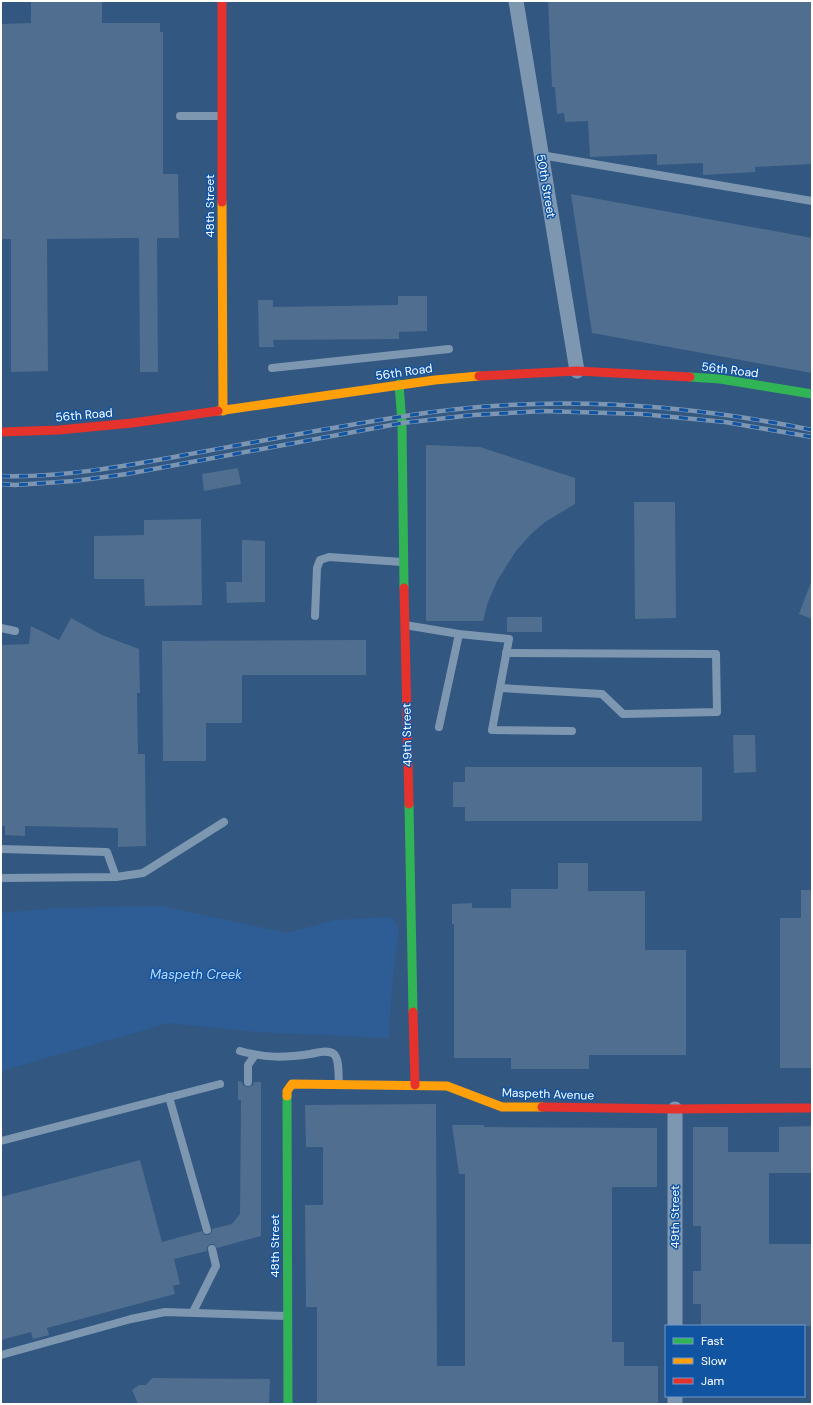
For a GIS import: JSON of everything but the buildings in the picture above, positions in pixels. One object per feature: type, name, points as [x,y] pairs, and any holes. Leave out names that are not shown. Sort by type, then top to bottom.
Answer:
[{"type":"main road","name":"48th Street","points":[[222,1],[223,411]]},
{"type":"main road","name":"56th Road","points":[[1,432],[97,427],[223,411],[400,384],[488,375],[577,371],[720,379],[812,394]]},
{"type":"main road","name":"49th Street","points":[[400,384],[415,1085]]},
{"type":"main road","name":"Maspeth Avenue","points":[[288,1087],[292,1084],[447,1086],[502,1107],[674,1109],[812,1108]]},
{"type":"main road","name":"48th Street","points":[[288,1087],[288,1404]]},
{"type":"street","name":"50th Street","points":[[516,1],[577,371]]},
{"type":"street","name":"49th Street","points":[[674,1109],[675,1325]]},
{"type":"lane","points":[[180,116],[222,116]]},
{"type":"lane","points":[[541,155],[812,201]]},
{"type":"lane","points":[[272,368],[449,349]]},
{"type":"lane","points":[[315,616],[317,568],[320,560],[329,557],[403,562]]},
{"type":"lane","points":[[405,625],[459,634],[509,639],[492,730],[572,731]]},
{"type":"lane","points":[[1,628],[15,631]]},
{"type":"lane","points":[[439,727],[459,634]]},
{"type":"lane","points":[[500,688],[602,694],[623,714],[717,712],[716,654],[506,653]]},
{"type":"lane","points":[[1,878],[116,877],[143,873],[224,822]]},
{"type":"lane","points":[[1,849],[107,852],[116,877]]},
{"type":"lane","points":[[240,1051],[267,1057],[297,1056],[326,1051],[333,1053],[337,1058],[339,1085]]},
{"type":"lane","points":[[248,1082],[248,1065],[255,1055]]},
{"type":"lane","points":[[1,1141],[220,1084]]},
{"type":"lane","points":[[169,1097],[207,1230]]},
{"type":"lane","points":[[193,1312],[216,1266],[212,1249]]},
{"type":"lane","points":[[1,1355],[131,1319],[165,1312],[288,1316]]},
{"type":"water","name":"Maspeth Creek","points":[[161,906],[287,933],[335,920],[392,917],[399,930],[393,974],[389,1038],[256,1032],[169,1023],[1,1071],[1,913],[56,908]]},
{"type":"railway","points":[[1,476],[47,475],[93,470],[399,417],[503,405],[606,404],[658,408],[761,420],[812,430]]},
{"type":"railway","points":[[1,484],[15,485],[74,481],[127,474],[402,423],[473,415],[543,411],[641,414],[725,422],[812,437]]},
{"type":"traffic: fast","points":[[690,377],[720,379],[812,394]]},
{"type":"traffic: fast","points":[[399,384],[402,423],[404,588]]},
{"type":"traffic: fast","points":[[409,804],[413,1012]]},
{"type":"traffic: fast","points":[[287,1096],[288,1404]]},
{"type":"traffic: slow","points":[[222,202],[223,411]]},
{"type":"traffic: slow","points":[[218,411],[435,380],[479,376]]},
{"type":"traffic: slow","points":[[287,1096],[287,1091],[292,1084],[447,1086],[502,1107],[542,1107]]},
{"type":"traffic: jam","points":[[222,1],[222,202]]},
{"type":"traffic: jam","points":[[479,376],[577,371],[690,377]]},
{"type":"traffic: jam","points":[[1,432],[59,430],[132,423],[218,411]]},
{"type":"traffic: jam","points":[[404,588],[409,804]]},
{"type":"traffic: jam","points":[[413,1012],[415,1085]]},
{"type":"traffic: jam","points":[[542,1107],[675,1109],[812,1108]]}]
